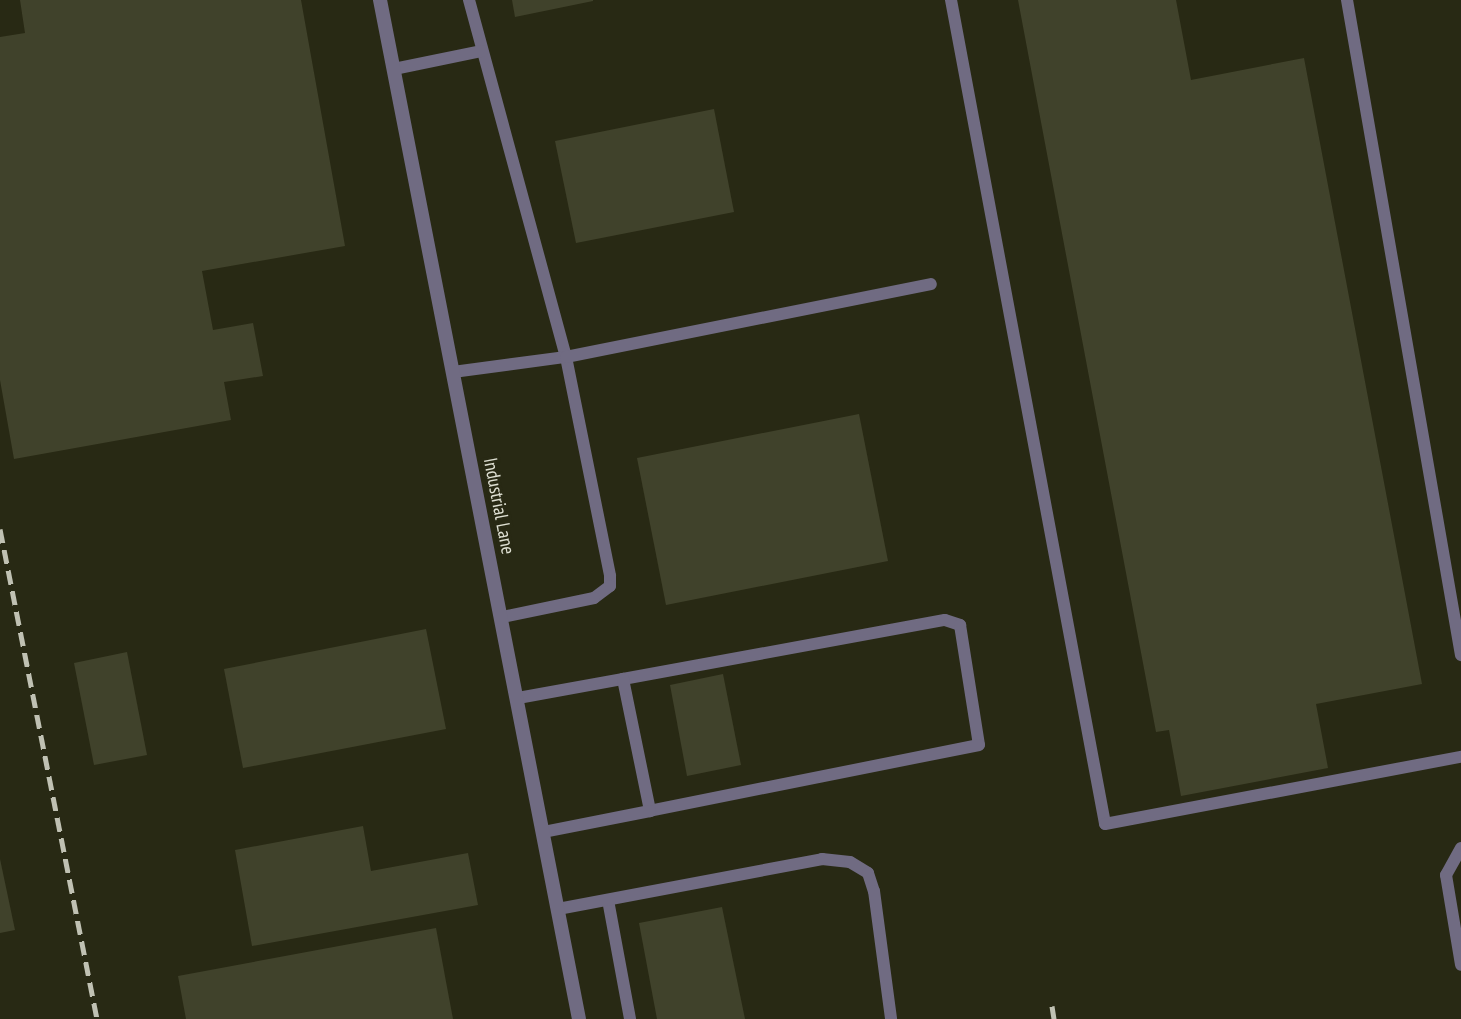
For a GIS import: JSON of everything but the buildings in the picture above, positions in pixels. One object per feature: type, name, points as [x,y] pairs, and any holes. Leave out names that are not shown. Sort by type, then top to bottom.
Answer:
[{"type":"street","name":"Industrial Lane","points":[[380,0],[579,1019]]},
{"type":"lane","points":[[469,0],[566,357],[610,586],[594,598],[502,617]]},
{"type":"lane","points":[[951,0],[1105,824],[1461,757]]},
{"type":"lane","points":[[1347,0],[1461,655]]},
{"type":"lane","points":[[394,69],[482,51]]},
{"type":"lane","points":[[453,372],[566,357],[930,284]]},
{"type":"lane","points":[[517,698],[945,620],[960,625],[979,745],[544,832]]},
{"type":"lane","points":[[623,679],[650,810]]},
{"type":"lane","points":[[1461,848],[1446,875],[1461,965]]},
{"type":"lane","points":[[558,909],[822,859],[850,862],[868,873],[874,891],[891,1019]]},
{"type":"lane","points":[[608,900],[630,1019]]},
{"type":"railway","points":[[0,529],[97,1019]]},
{"type":"railway","points":[[1052,1006],[1054,1019]]}]
